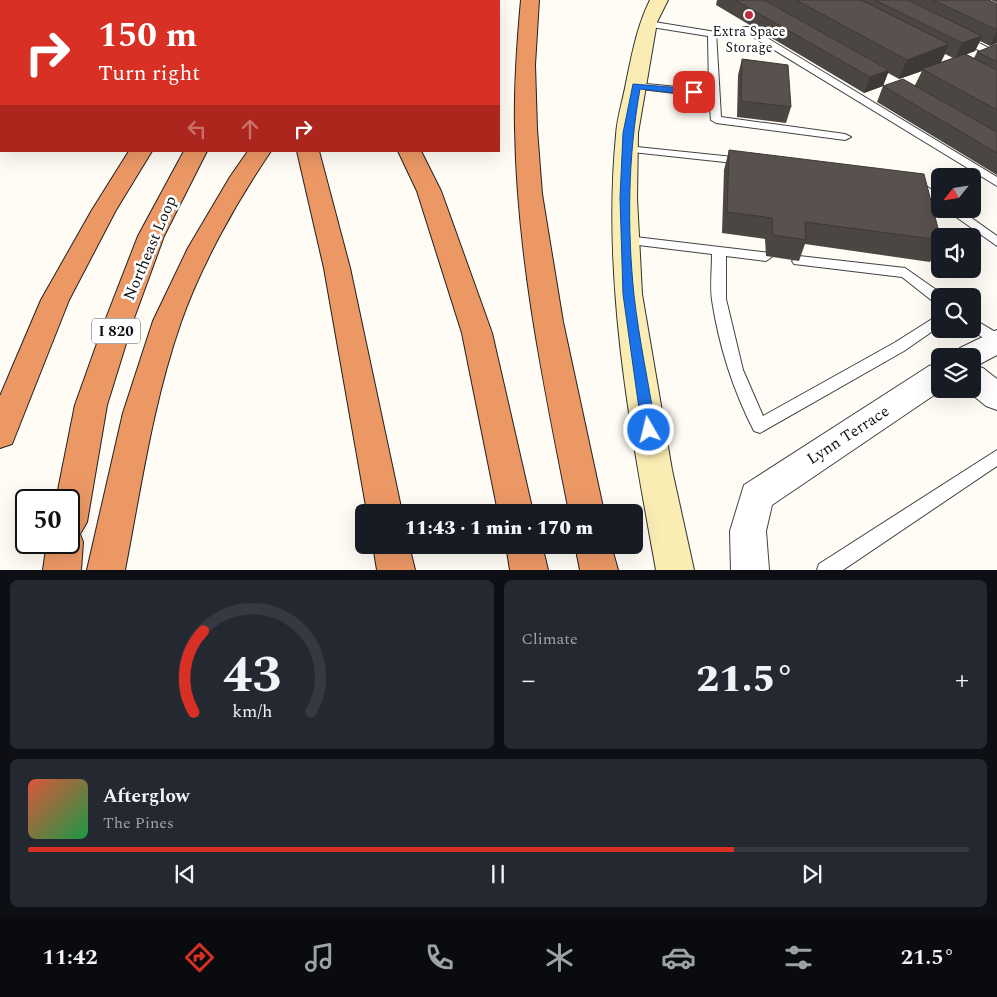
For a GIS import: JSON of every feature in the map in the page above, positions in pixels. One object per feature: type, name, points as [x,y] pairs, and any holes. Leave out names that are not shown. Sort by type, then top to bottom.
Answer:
[{"type":"highway","points":[[530,0],[525,48],[527,158],[535,231],[547,323],[585,504]]},
{"type":"highway","points":[[0,434],[55,300],[104,210],[140,152]]},
{"type":"highway","name":"Northeast Loop","points":[[75,489],[91,405],[119,321],[151,236],[195,152]]},
{"type":"highway","points":[[106,570],[139,413],[168,321],[201,248],[242,177],[259,152]]},
{"type":"highway","points":[[308,152],[337,268],[383,504]]},
{"type":"highway","points":[[410,152],[430,191],[477,333],[513,498]]},
{"type":"highway","points":[[62,570],[64,554]]},
{"type":"highway","points":[[393,554],[396,570]]},
{"type":"highway","points":[[526,554],[529,570]]},
{"type":"highway","points":[[596,554],[599,570]]},
{"type":"main road","points":[[653,12],[627,133],[626,240],[630,304],[655,470],[675,570]]},
{"type":"street","points":[[981,350],[997,341]]},
{"type":"street","name":"Lynn Terrace","points":[[750,570],[748,531],[756,496],[931,381]]},
{"type":"street","points":[[981,384],[997,396]]},
{"type":"lane","points":[[653,12],[713,34],[716,120],[845,137]]},
{"type":"lane","points":[[746,29],[997,182]]},
{"type":"lane","points":[[953,34],[996,55],[978,61]]},
{"type":"lane","points":[[636,86],[714,94]]},
{"type":"lane","points":[[865,102],[883,95]]},
{"type":"lane","points":[[627,149],[754,162]]},
{"type":"lane","points":[[900,178],[910,179],[931,194]]},
{"type":"lane","points":[[964,218],[997,242]]},
{"type":"lane","points":[[626,240],[766,256]]},
{"type":"lane","points":[[719,251],[719,299],[735,370],[747,402],[760,426],[899,346],[931,325]]},
{"type":"lane","points":[[799,261],[905,273],[931,292]]},
{"type":"lane","points":[[981,329],[997,341]]},
{"type":"lane","points":[[826,570],[997,457]]},
{"type":"building","points":[[735,0],[764,0],[889,70],[870,77]]},
{"type":"building","points":[[796,0],[861,0],[949,44],[907,60]]},
{"type":"building","points":[[875,0],[908,0],[982,36],[962,43]]},
{"type":"building","points":[[933,0],[989,0],[997,4],[997,30]]},
{"type":"building","points":[[997,44],[997,62],[977,52]]},
{"type":"building","points":[[965,54],[997,70],[997,110],[922,69]]},
{"type":"building","points":[[742,59],[788,65],[791,107],[741,101]]},
{"type":"building","points":[[903,79],[997,132],[997,153],[883,86]]},
{"type":"building","points":[[729,150],[924,174],[931,201],[931,218],[935,218],[938,228],[931,228],[931,239],[805,222],[806,240],[773,235],[772,218],[727,212]]},
{"type":"place","name":"Extra Space Storage","points":[[749,15]]},
{"type":"route","points":[[649,430],[628,294],[625,198],[627,133],[636,86],[694,92]]}]
